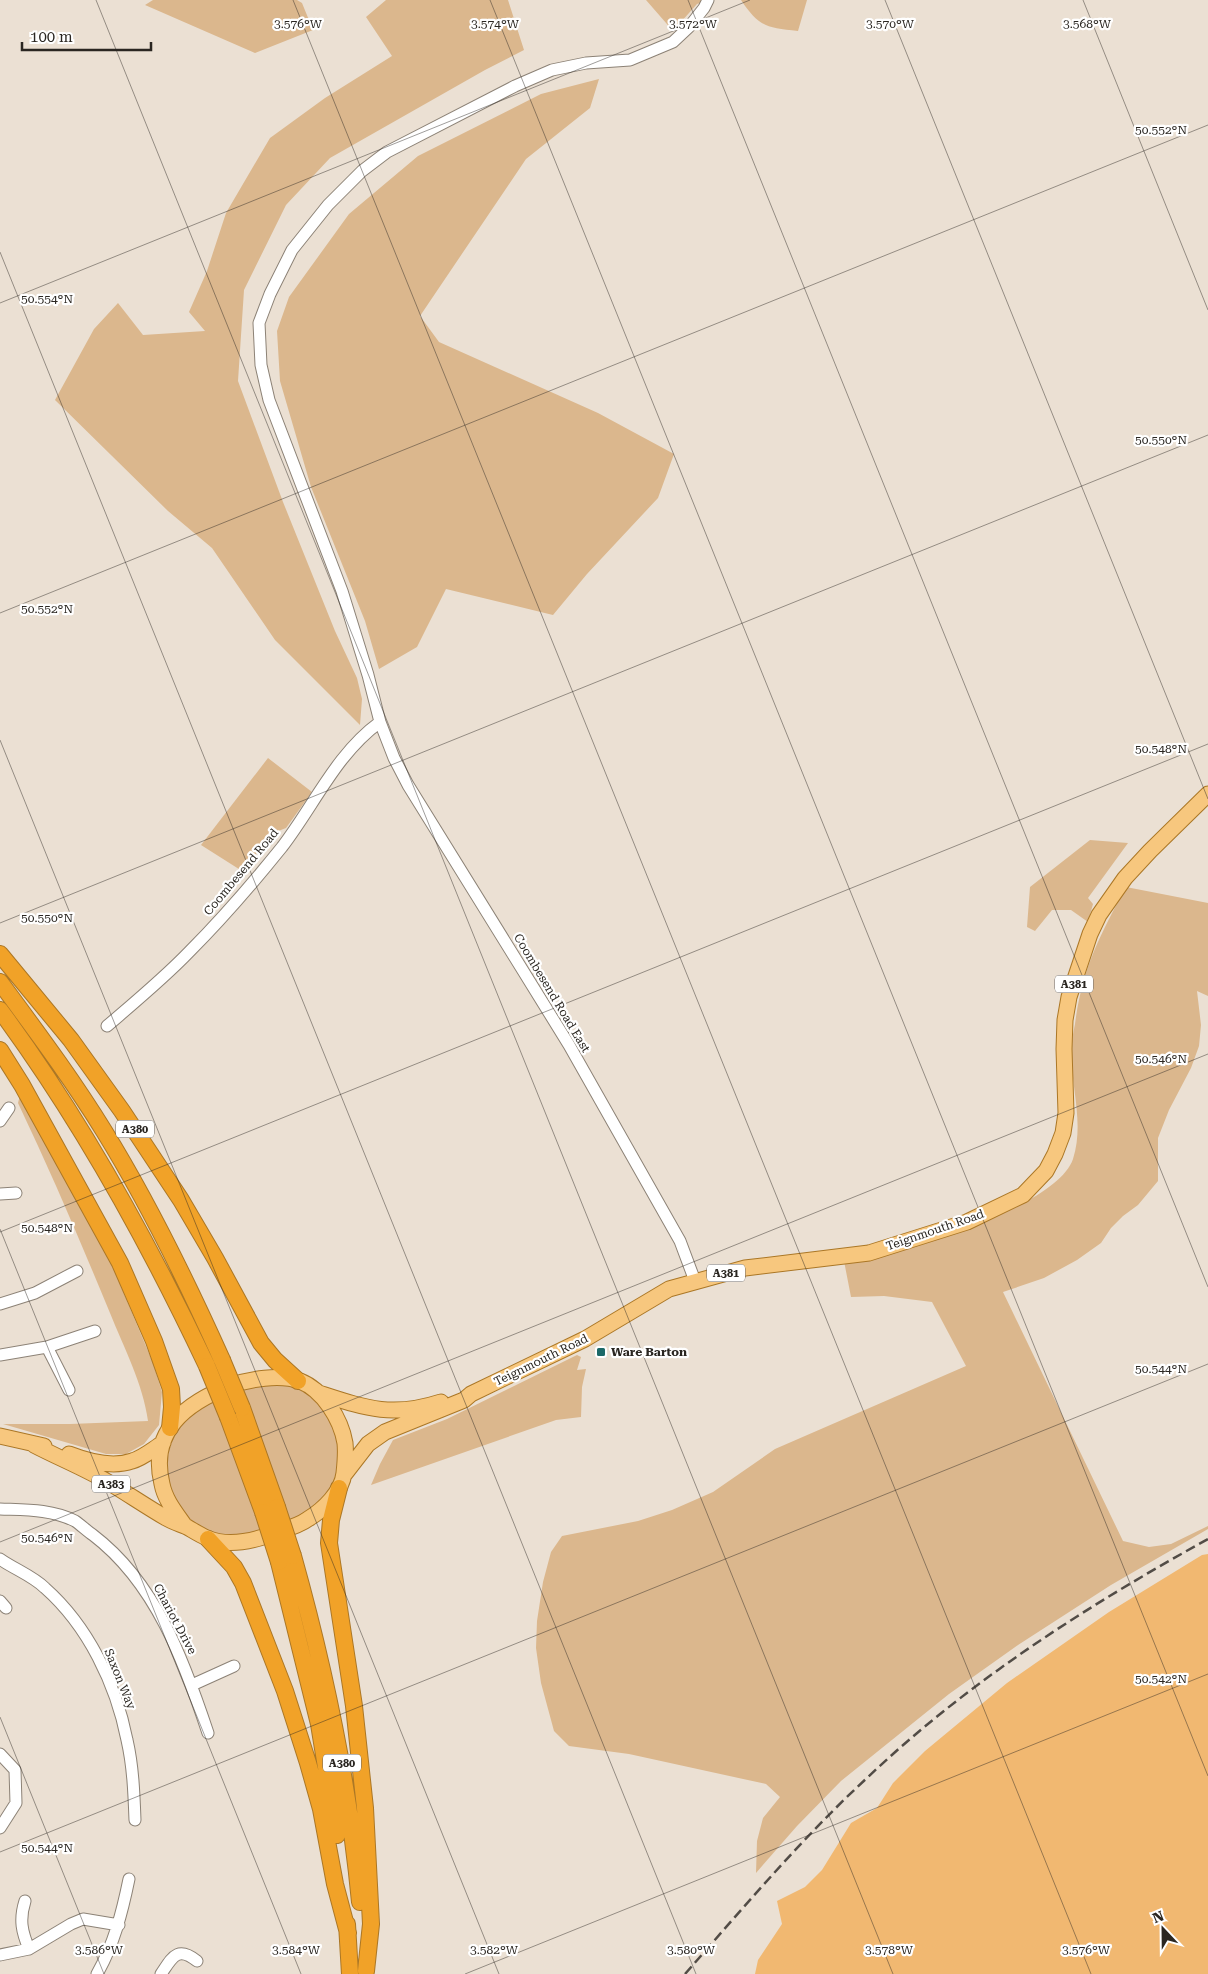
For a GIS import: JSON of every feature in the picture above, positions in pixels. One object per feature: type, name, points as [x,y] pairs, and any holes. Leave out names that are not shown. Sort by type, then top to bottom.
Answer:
[{"type":"highway","name":"A380","points":[[0,954],[70,1040],[117,1104],[181,1200],[215,1258],[260,1343],[298,1381]]},
{"type":"highway","name":"A380","points":[[0,982],[66,1072],[104,1132],[166,1242],[235,1413],[270,1509],[328,1697],[346,1788],[356,1863],[366,1972]]},
{"type":"highway","name":"A380","points":[[0,1010],[53,1085],[118,1191],[177,1303],[215,1363]]},
{"type":"highway","points":[[0,1050],[22,1085],[120,1264],[154,1341],[171,1389],[170,1428]]},
{"type":"highway","name":"A380","points":[[342,1482],[332,1520],[329,1543],[354,1706],[365,1808],[371,1924],[366,1972]]},
{"type":"highway","name":"A380","points":[[208,1539],[234,1567],[243,1583],[285,1691],[321,1809],[335,1884],[348,1934]]},
{"type":"highway","name":"A380","points":[[286,1559],[299,1640],[325,1759],[336,1826],[348,1934],[350,1974]]},
{"type":"main road","name":"Teignmouth Road","points":[[342,1482],[368,1444],[385,1432],[456,1404],[472,1394],[585,1339],[669,1289],[745,1268],[869,1253],[967,1222],[1023,1194],[1046,1171],[1063,1133],[1066,1113],[1064,1049],[1069,997],[1090,934],[1099,916],[1125,878],[1208,794]]},
{"type":"main road","points":[[265,1378],[298,1381],[318,1393],[334,1416],[343,1434],[346,1452],[342,1482],[321,1510],[292,1527],[249,1541],[208,1539],[185,1526],[170,1504],[162,1484],[160,1465],[163,1443],[170,1428],[185,1410],[200,1399],[240,1383],[265,1378]]},
{"type":"main road","name":"Teignmouth Road","points":[[318,1393],[368,1408],[398,1410],[414,1409],[462,1395],[472,1394]]},
{"type":"main road","name":"A383","points":[[0,1436],[34,1445],[55,1448],[98,1462],[115,1463],[132,1461],[163,1443]]},
{"type":"main road","name":"A383","points":[[34,1445],[106,1481],[168,1519],[185,1526]]},
{"type":"street","name":"Coombesend Road East","points":[[695,1281],[680,1241],[569,1045],[408,785],[394,758],[380,722],[368,675],[342,591],[269,400],[261,365],[259,323],[270,294],[292,250],[328,205],[362,171],[387,152],[515,86],[552,70],[586,63],[630,60],[673,42],[689,27],[708,0]]},
{"type":"street","name":"Coombesend Road","points":[[108,1026],[189,953],[248,888],[301,821],[330,774],[348,751],[365,733],[380,722]]},
{"type":"street","points":[[0,1120],[9,1108]]},
{"type":"street","points":[[0,1194],[16,1193]]},
{"type":"street","points":[[0,1304],[35,1293],[77,1271]]},
{"type":"street","points":[[0,1355],[47,1346],[95,1331]]},
{"type":"street","points":[[47,1346],[69,1390]]},
{"type":"street","name":"Chariot Drive","points":[[0,1509],[27,1509],[53,1513],[74,1521],[106,1545],[127,1567],[146,1591],[168,1632],[192,1685],[208,1733]]},
{"type":"street","name":"Saxon Way","points":[[0,1560],[43,1586],[63,1605],[98,1658],[113,1692],[127,1739],[133,1776],[135,1820]]},
{"type":"street","points":[[192,1685],[234,1666]]},
{"type":"street","points":[[0,1754],[15,1770],[16,1803],[0,1828]]},
{"type":"street","points":[[97,1974],[107,1956],[119,1925],[129,1880]]},
{"type":"street","points":[[25,1901],[20,1921],[22,1933],[29,1949]]},
{"type":"street","points":[[0,1955],[29,1949],[72,1924],[83,1920],[119,1925]]},
{"type":"street","points":[[173,1943],[184,1954],[196,1961]]},
{"type":"street","points":[[161,1974],[173,1956],[184,1954]]},
{"type":"shaded area","points":[[153,0],[297,0],[302,3],[313,30],[255,53],[145,5]]},
{"type":"shaded area","points":[[386,0],[508,0],[524,50],[330,158],[286,205],[244,290],[238,381],[283,502],[335,631],[357,678],[362,699],[360,725],[275,640],[212,548],[168,511],[55,400],[94,329],[118,303],[143,335],[205,331],[189,312],[207,271],[226,213],[270,138],[325,98],[392,56],[366,17]]},
{"type":"shaded area","points":[[646,0],[709,0],[697,4],[673,31]]},
{"type":"shaded area","points":[[741,0],[807,0],[798,31],[771,27],[759,21]]},
{"type":"shaded area","points":[[599,79],[590,108],[526,159],[420,316],[439,342],[598,413],[674,454],[658,498],[587,574],[553,615],[446,589],[417,647],[379,669],[365,621],[311,487],[280,381],[277,331],[289,297],[349,214],[418,156],[541,94]]},
{"type":"shaded area","points":[[268,758],[312,792],[286,828],[273,833],[242,871],[201,845]]},
{"type":"shaded area","points":[[1090,840],[1128,843],[1088,898],[1093,904],[1088,922],[1071,910],[1052,910],[1035,931],[1027,927],[1030,887]]},
{"type":"shaded area","points":[[1126,887],[1208,903],[1208,996],[1197,991],[1201,1025],[1199,1046],[1191,1068],[1169,1110],[1158,1138],[1158,1181],[1138,1205],[1111,1228],[1101,1243],[1077,1260],[1044,1278],[1003,1292],[1123,1541],[1149,1547],[1171,1544],[1208,1526],[1208,1529],[1111,1585],[1018,1645],[949,1694],[841,1781],[797,1826],[756,1873],[757,1841],[763,1818],[780,1797],[766,1784],[629,1754],[569,1746],[554,1731],[541,1683],[536,1648],[537,1621],[543,1582],[551,1552],[562,1536],[638,1521],[672,1510],[713,1492],[775,1449],[966,1366],[932,1302],[884,1296],[851,1297],[844,1261],[898,1250],[971,1226],[1006,1212],[1037,1195],[1060,1177],[1073,1159],[1076,1146],[1077,1107],[1071,1054],[1082,986],[1093,953]]},
{"type":"shaded area","points":[[21,1091],[104,1246],[153,1363],[162,1392],[159,1425],[144,1444],[126,1454],[106,1454],[3,1424],[148,1421],[142,1393],[132,1366],[18,1103]]},
{"type":"shaded area","points":[[577,1355],[581,1357],[577,1370],[586,1369],[582,1387],[581,1417],[556,1420],[371,1485],[393,1440],[447,1419]]},
{"type":"shaded area","points":[[256,1384],[285,1384],[306,1393],[322,1407],[328,1414],[339,1440],[340,1469],[328,1494],[309,1513],[242,1537],[218,1535],[199,1527],[182,1512],[169,1490],[165,1457],[172,1434],[199,1406]]},
{"type":"shaded area","points":[[1208,1554],[1208,1974],[755,1974],[758,1960],[782,1924],[777,1901],[805,1887],[822,1870],[851,1823],[877,1808],[893,1783],[925,1751],[1007,1683],[1109,1612],[1202,1555]]},
{"type":"railway","points":[[685,1974],[820,1824],[907,1742],[988,1677],[1030,1647],[1118,1591],[1208,1539]]},
{"type":"place","name":"Ware Barton","points":[[601,1352]]}]
